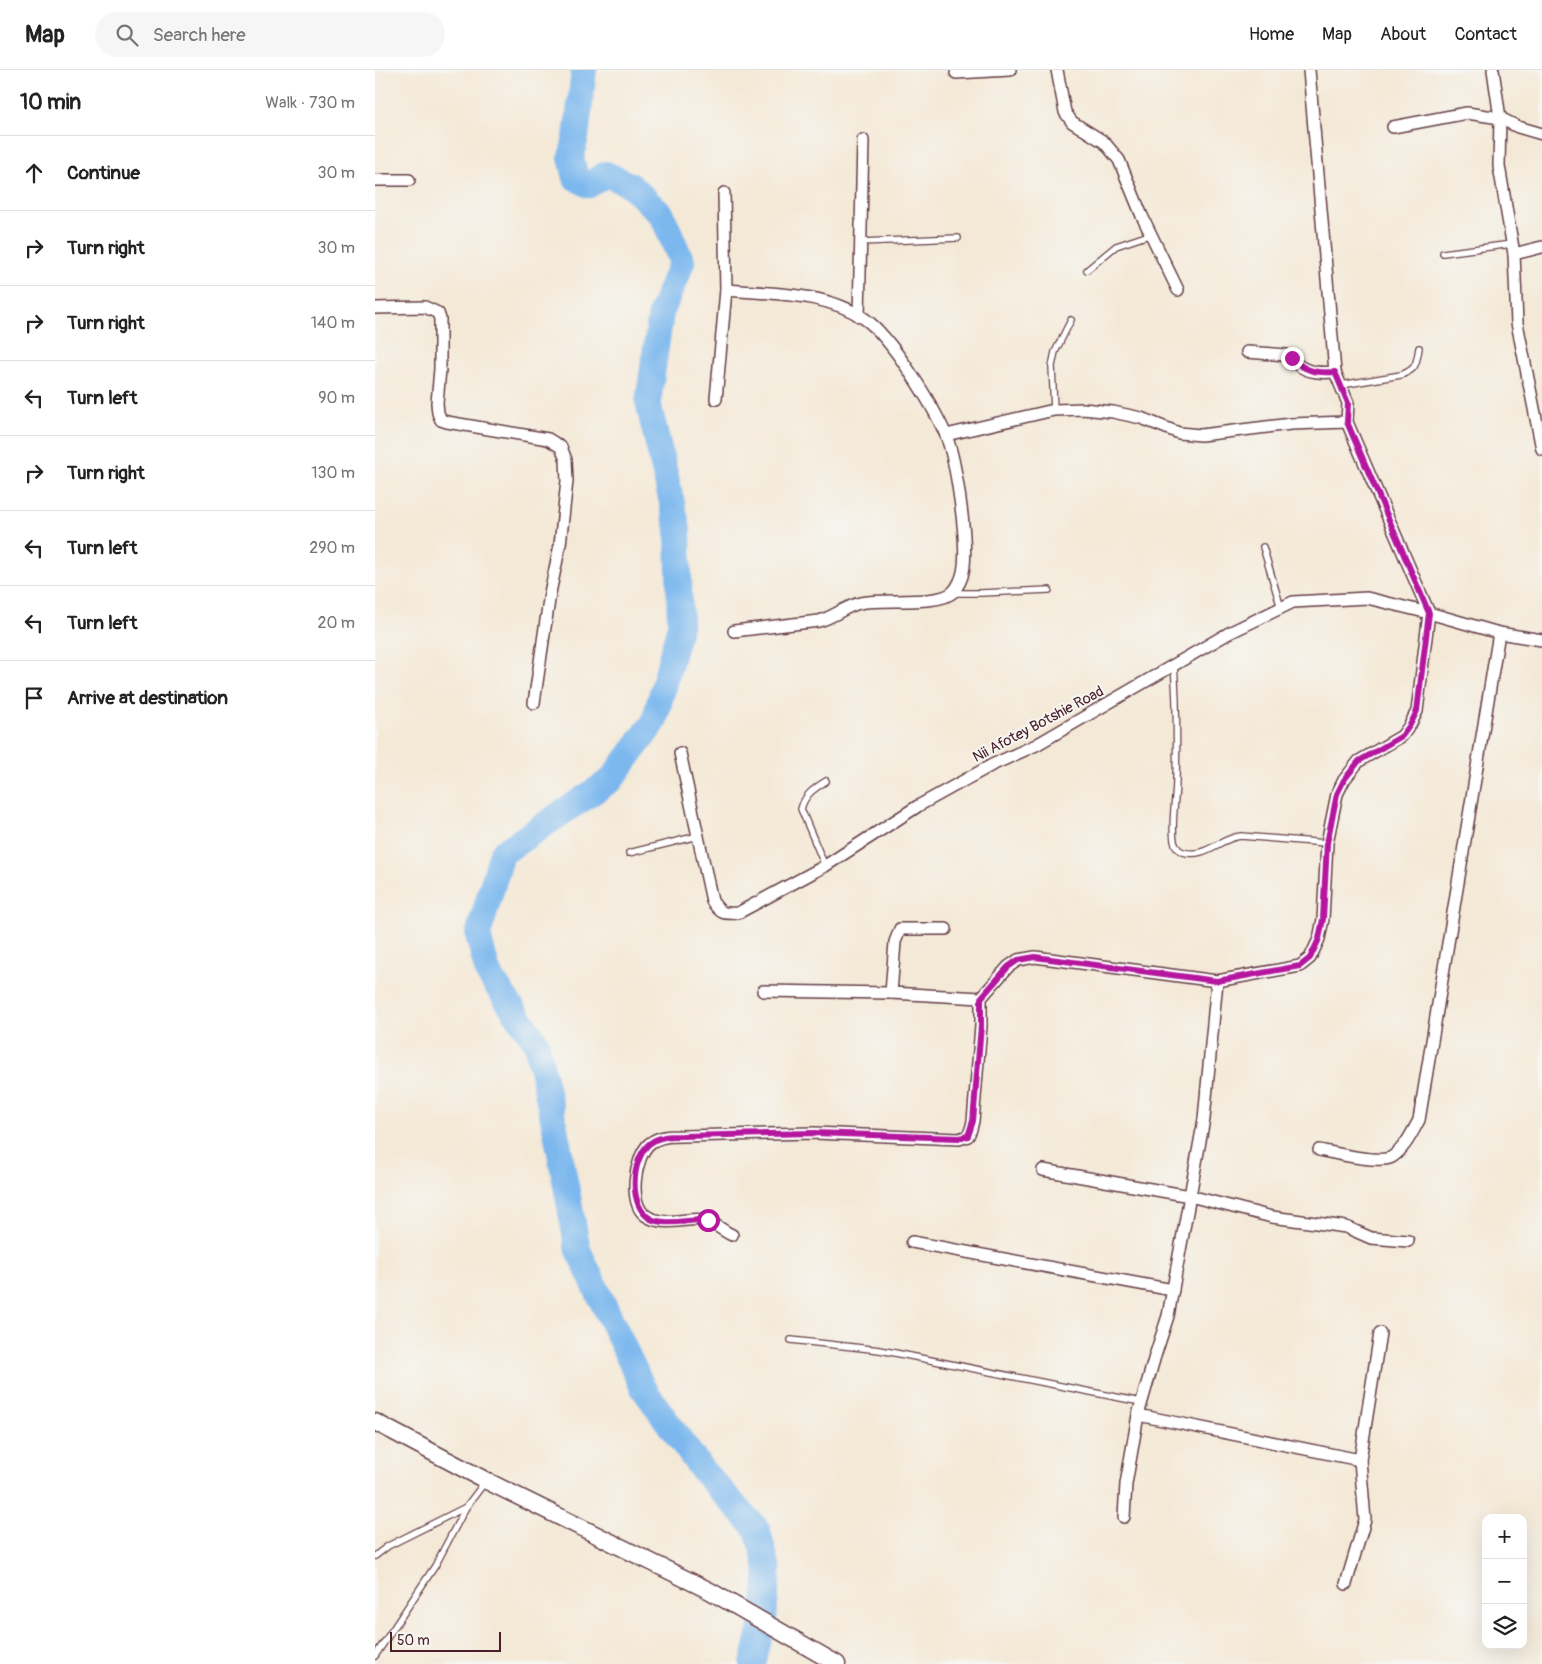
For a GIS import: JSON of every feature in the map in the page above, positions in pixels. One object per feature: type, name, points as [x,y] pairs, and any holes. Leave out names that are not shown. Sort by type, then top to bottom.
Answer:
[{"type":"street","points":[[956,73],[1010,70]]},
{"type":"street","points":[[1057,70],[1065,112],[1072,122],[1104,142],[1119,160],[1178,290]]},
{"type":"street","points":[[732,1235],[708,1220],[671,1222],[653,1220],[642,1214],[637,1204],[637,1163],[649,1145],[664,1137],[682,1136],[814,1133],[959,1138],[968,1136],[973,1121],[981,1026],[981,998],[1008,967],[1018,960],[1035,957],[1217,981],[1300,966],[1310,958],[1319,939],[1323,919],[1327,843],[1337,794],[1344,780],[1359,761],[1402,736],[1410,725],[1417,711],[1429,613],[1347,422],[1348,403],[1335,372],[1309,70]]},
{"type":"street","points":[[1493,70],[1500,118],[1499,166],[1513,249],[1517,323],[1542,449]]},
{"type":"street","points":[[1393,127],[1467,113],[1500,118],[1517,127],[1542,134]]},
{"type":"street","points":[[859,316],[863,140]]},
{"type":"street","points":[[375,180],[409,180]]},
{"type":"street","points":[[716,399],[726,290],[724,193]]},
{"type":"street","points":[[1513,249],[1542,246]]},
{"type":"street","points":[[726,290],[820,299],[859,316],[880,331],[927,401],[946,435],[954,468],[964,537],[964,570],[961,581],[953,592],[939,599],[861,603],[819,621],[734,631]]},
{"type":"street","points":[[375,308],[425,307],[438,313],[441,319],[437,403],[441,420],[548,439],[561,447],[566,460],[567,481],[560,545],[549,602],[534,703]]},
{"type":"street","points":[[1247,352],[1286,354],[1299,366],[1311,372],[1335,372]]},
{"type":"street","points":[[946,435],[1054,410],[1083,409],[1113,412],[1141,418],[1179,432],[1201,435],[1291,424],[1347,422]]},
{"type":"street","name":"Nii Afotey Botshie Road","points":[[680,754],[711,901],[719,911],[725,914],[738,913],[825,866],[918,806],[991,765],[1036,745],[1229,633],[1293,602],[1367,598],[1499,633],[1542,640]]},
{"type":"street","points":[[1319,1150],[1380,1160],[1391,1157],[1408,1141],[1419,1120],[1499,633]]},
{"type":"street","points":[[891,993],[895,942],[900,929],[946,928]]},
{"type":"street","points":[[1124,1517],[1126,1484],[1138,1415],[1168,1316],[1205,1119],[1217,981]]},
{"type":"street","points":[[763,991],[891,993],[981,998]]},
{"type":"street","points":[[1043,1170],[1190,1196],[1272,1217],[1347,1227],[1371,1238],[1408,1241]]},
{"type":"street","points":[[912,1242],[1173,1290]]},
{"type":"street","points":[[1346,1584],[1365,1520],[1360,1460],[1380,1333]]},
{"type":"street","points":[[1138,1415],[1360,1460]]},
{"type":"street","points":[[375,1422],[731,1603],[837,1664]]},
{"type":"lane","points":[[1087,270],[1116,246],[1152,234]]},
{"type":"lane","points":[[860,242],[958,238]]},
{"type":"lane","points":[[1443,252],[1513,249]]},
{"type":"lane","points":[[1054,410],[1052,366],[1055,352],[1071,320]]},
{"type":"lane","points":[[1341,385],[1409,372],[1416,363],[1419,348]]},
{"type":"lane","points":[[1263,547],[1281,608]]},
{"type":"lane","points":[[953,592],[981,593],[1049,590]]},
{"type":"lane","points":[[1174,665],[1177,712],[1174,841],[1178,849],[1184,852],[1203,852],[1231,838],[1241,836],[1327,843]]},
{"type":"lane","points":[[825,866],[801,809],[803,799],[809,792],[826,781]]},
{"type":"lane","points":[[629,853],[698,836]]},
{"type":"lane","points":[[791,1340],[880,1350],[1141,1402]]},
{"type":"lane","points":[[375,1656],[435,1566],[466,1507],[487,1480]]},
{"type":"lane","points":[[375,1556],[388,1546],[466,1507]]},
{"type":"waterway","points":[[584,70],[576,137],[571,158],[576,178],[589,185],[606,174],[630,185],[662,215],[682,262],[661,313],[648,402],[678,528],[680,625],[654,722],[611,780],[502,853],[478,935],[488,973],[536,1042],[556,1132],[578,1250],[643,1388],[702,1470],[757,1529],[768,1569],[764,1618],[753,1664]]},
{"type":"route","points":[[708,1220],[697,1219],[671,1222],[653,1220],[642,1214],[637,1204],[635,1188],[637,1163],[649,1145],[664,1137],[682,1136],[814,1133],[959,1138],[968,1136],[973,1121],[981,1026],[981,998],[1008,967],[1018,960],[1035,957],[1217,981],[1285,970],[1300,966],[1310,958],[1319,939],[1323,919],[1327,843],[1337,794],[1344,780],[1359,761],[1402,736],[1410,725],[1417,711],[1429,613],[1347,422],[1348,403],[1335,372],[1311,372],[1299,366],[1292,358]]}]
